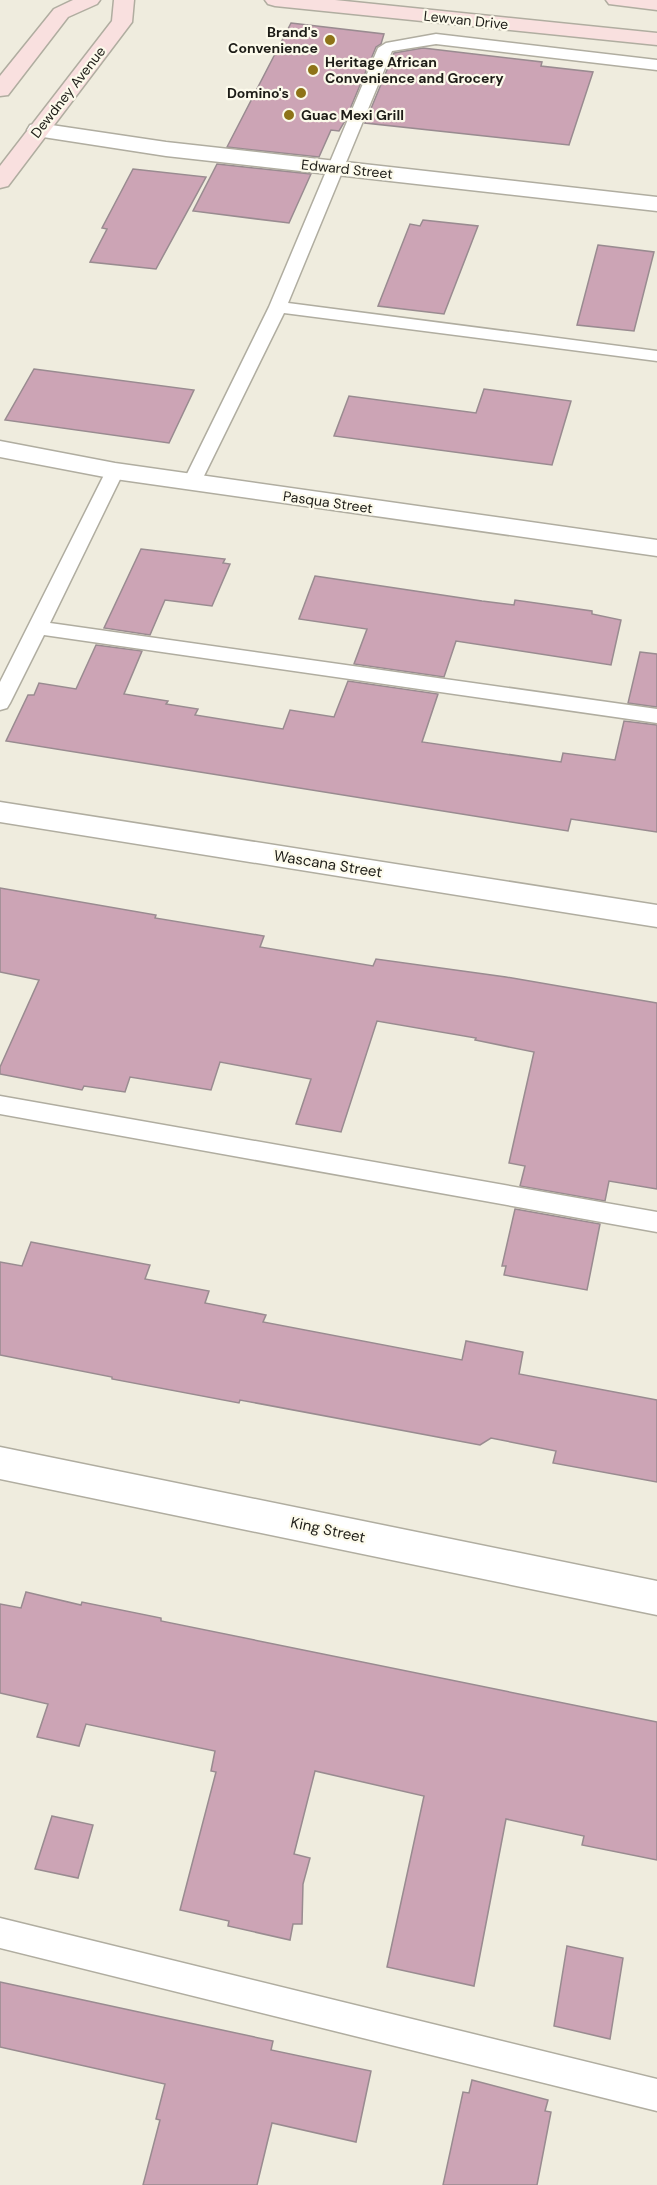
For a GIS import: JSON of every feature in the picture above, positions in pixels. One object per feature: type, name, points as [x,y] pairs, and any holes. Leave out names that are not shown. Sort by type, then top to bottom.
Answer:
[{"type":"main road","points":[[0,90],[61,14],[90,0]]},
{"type":"main road","name":"Dewdney Avenue","points":[[0,181],[122,22],[124,0]]},
{"type":"main road","name":"Lewvan Drive","points":[[275,0],[657,39]]},
{"type":"main road","points":[[616,0],[657,4]]},
{"type":"street","name":"Edward Street","points":[[38,130],[165,149],[657,204]]},
{"type":"street","name":"Pasqua Street","points":[[0,449],[115,471],[657,548]]},
{"type":"street","name":"Wascana Street","points":[[0,812],[657,916]]},
{"type":"street","name":"King Street","points":[[0,1462],[657,1598]]},
{"type":"lane","points":[[192,482],[278,307],[386,48],[436,39],[657,65]]},
{"type":"lane","points":[[278,307],[657,356]]},
{"type":"lane","points":[[0,703],[115,471]]},
{"type":"lane","points":[[38,628],[657,716]]},
{"type":"lane","points":[[0,1105],[657,1222]]},
{"type":"lane","points":[[0,1933],[657,2096]]},
{"type":"building","points":[[291,23],[384,34],[381,44],[376,47],[345,121],[339,131],[331,130],[319,157],[227,147]]},
{"type":"building","points":[[423,48],[542,62],[541,66],[593,72],[569,145],[365,123],[394,53]]},
{"type":"building","points":[[217,164],[311,174],[289,223],[193,211]]},
{"type":"building","points":[[133,169],[206,177],[156,269],[90,262],[107,229],[102,228]]},
{"type":"building","points":[[423,220],[478,226],[444,314],[378,306],[410,224],[420,226]]},
{"type":"building","points":[[598,245],[654,252],[634,331],[577,325]]},
{"type":"building","points":[[34,369],[194,390],[169,443],[5,420]]},
{"type":"building","points":[[484,389],[571,401],[552,465],[334,436],[349,396],[476,413]]},
{"type":"building","points":[[141,549],[225,559],[223,563],[230,564],[212,606],[165,600],[150,635],[104,628]]},
{"type":"building","points":[[315,576],[482,601],[514,605],[515,600],[592,611],[592,614],[621,620],[611,665],[456,641],[444,677],[354,664],[367,629],[299,619]]},
{"type":"building","points":[[96,645],[142,651],[124,694],[168,701],[166,704],[198,709],[195,715],[283,729],[290,710],[334,717],[348,681],[438,694],[422,742],[561,762],[563,753],[615,760],[624,721],[657,725],[657,832],[571,819],[568,831],[6,741],[28,695],[34,695],[39,683],[76,689]]},
{"type":"building","points":[[640,652],[657,654],[657,707],[628,703]]},
{"type":"building","points":[[0,888],[264,936],[260,947],[373,966],[376,959],[506,977],[657,1003],[657,1189],[609,1181],[605,1201],[520,1186],[525,1166],[509,1163],[534,1052],[475,1040],[476,1038],[377,1021],[341,1132],[296,1124],[311,1079],[220,1062],[211,1090],[130,1077],[125,1092],[84,1086],[82,1090],[0,1074],[0,1067],[39,980],[0,972]]},
{"type":"building","points":[[515,1209],[600,1224],[587,1290],[504,1275],[506,1266],[502,1266]]},
{"type":"building","points":[[31,1242],[150,1265],[145,1279],[209,1291],[205,1303],[266,1315],[263,1322],[462,1360],[466,1341],[523,1352],[519,1374],[657,1400],[657,1482],[553,1463],[556,1451],[491,1438],[480,1445],[240,1400],[239,1403],[0,1355],[0,1262],[22,1266]]},
{"type":"building","points":[[26,1592],[657,1722],[657,1860],[582,1845],[584,1836],[506,1819],[474,1986],[387,1967],[424,1796],[315,1771],[294,1854],[310,1858],[303,1884],[302,1924],[293,1924],[290,1940],[228,1926],[229,1921],[180,1910],[216,1772],[211,1771],[215,1751],[86,1724],[79,1746],[37,1737],[48,1704],[0,1693],[0,1604],[21,1608]]},
{"type":"building","points":[[52,1816],[93,1825],[78,1878],[35,1869]]},
{"type":"building","points":[[567,1946],[623,1958],[610,2039],[554,2026]]},
{"type":"building","points":[[0,1982],[273,2041],[271,2050],[371,2071],[356,2142],[272,2123],[257,2185],[143,2185],[160,2120],[156,2119],[165,2084],[0,2047]]},
{"type":"building","points":[[472,2080],[548,2100],[545,2111],[551,2112],[537,2185],[443,2185],[463,2092],[469,2093]]},
{"type":"place","name":"Brand's Convenience","points":[[330,40]]},
{"type":"place","name":"Heritage African Convenience and Grocery","points":[[313,70]]},
{"type":"place","name":"Domino's","points":[[301,93]]},
{"type":"place","name":"Guac Mexi Grill","points":[[289,115]]}]
